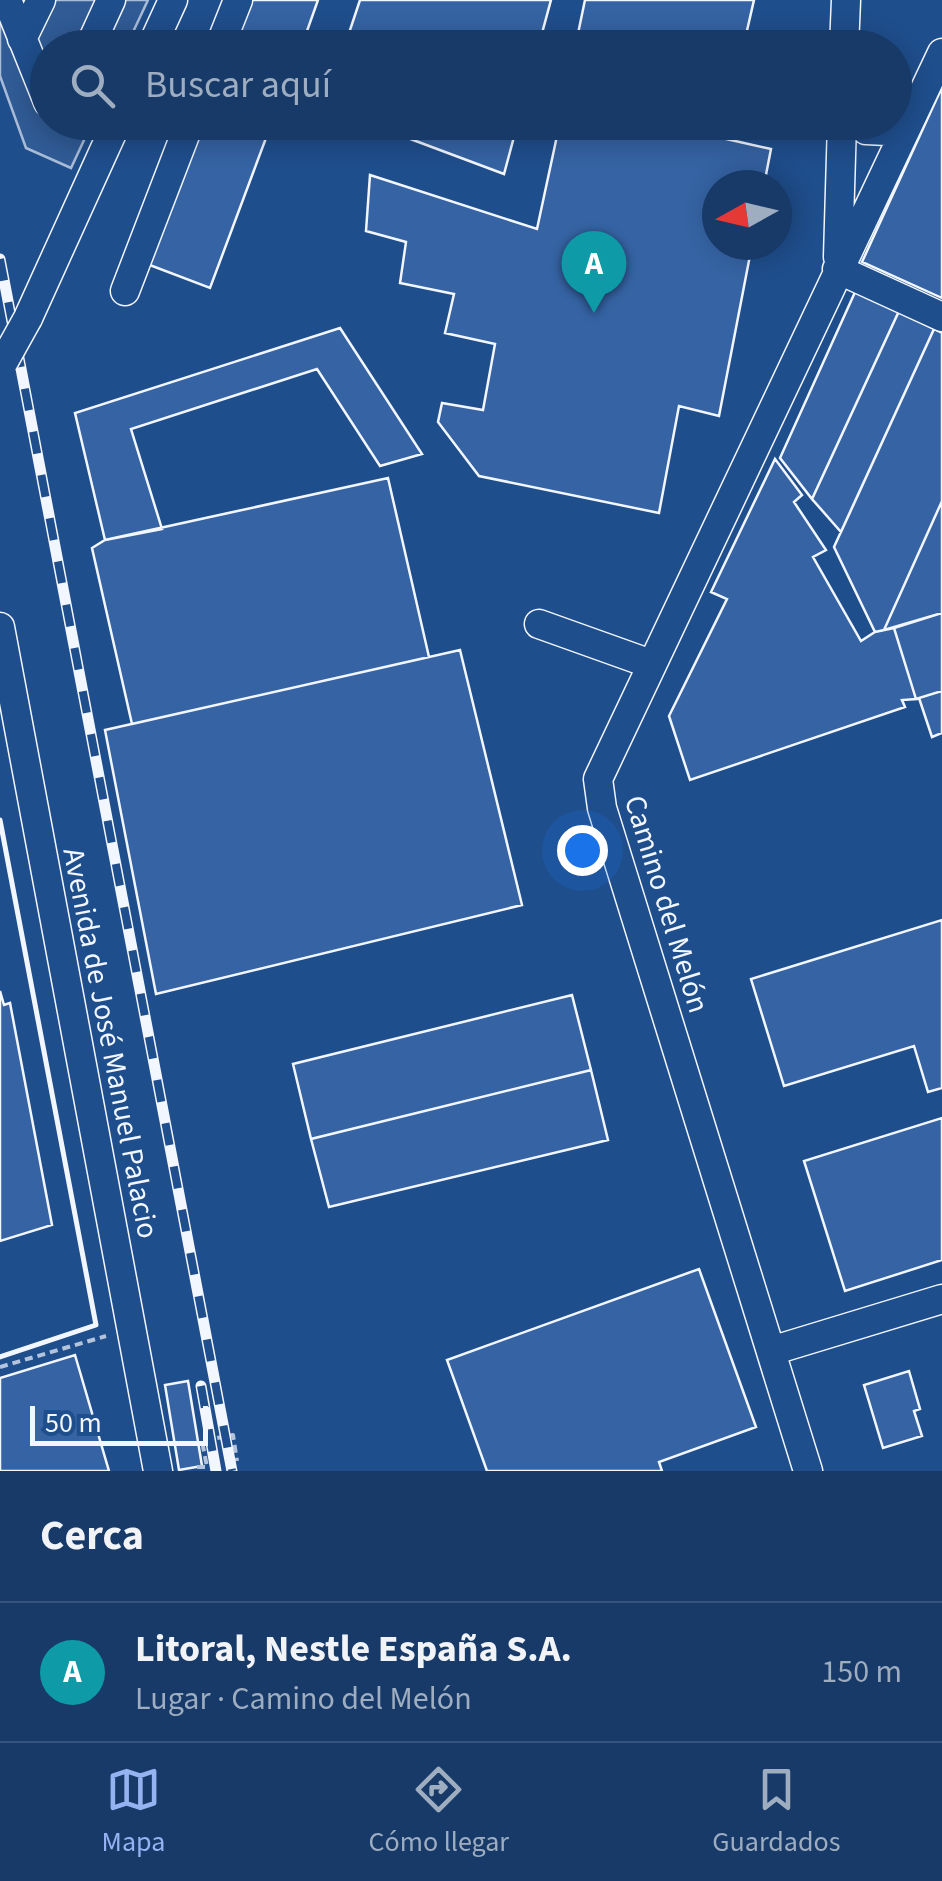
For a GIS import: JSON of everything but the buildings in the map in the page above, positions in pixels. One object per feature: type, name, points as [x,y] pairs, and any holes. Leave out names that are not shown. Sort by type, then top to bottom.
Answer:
[{"type":"street","points":[[7,0],[30,58]]},
{"type":"street","points":[[22,39],[41,0]]},
{"type":"street","points":[[97,30],[111,0]]},
{"type":"street","points":[[159,30],[173,0]]},
{"type":"street","points":[[227,30],[238,0]]},
{"type":"street","points":[[845,30],[846,0]]},
{"type":"street","name":"Camino del Melón","points":[[912,115],[942,53]]},
{"type":"street","points":[[1,365],[28,318],[109,140]]},
{"type":"street","points":[[125,291],[183,140]]},
{"type":"street","name":"Camino del Melón","points":[[838,269],[842,140]]},
{"type":"street","name":"Camino del Melón","points":[[808,1471],[602,808],[598,779],[900,140]]},
{"type":"street","points":[[838,269],[942,317]]},
{"type":"street","points":[[539,624],[652,664]]},
{"type":"street","name":"Avenida de José Manuel Palacio","points":[[0,627],[158,1471]]},
{"type":"street","points":[[771,1351],[942,1299]]},
{"type":"path","points":[[0,1367],[130,1330]]},
{"type":"path","points":[[197,1467],[207,1468],[202,1441],[232,1435],[237,1462]]},
{"type":"shaded area","points":[[0,0],[148,0],[134,30],[30,30],[30,140],[84,140],[71,168],[26,148],[0,76]]},
{"type":"railway","points":[[0,259],[232,1471]]},
{"type":"railway","points":[[201,1386],[216,1471]]},
{"type":"wall","points":[[0,820],[96,1325],[0,1357]]},
{"type":"place","name":"Litoral, Nestle España S.A.","points":[[594,313]]}]
